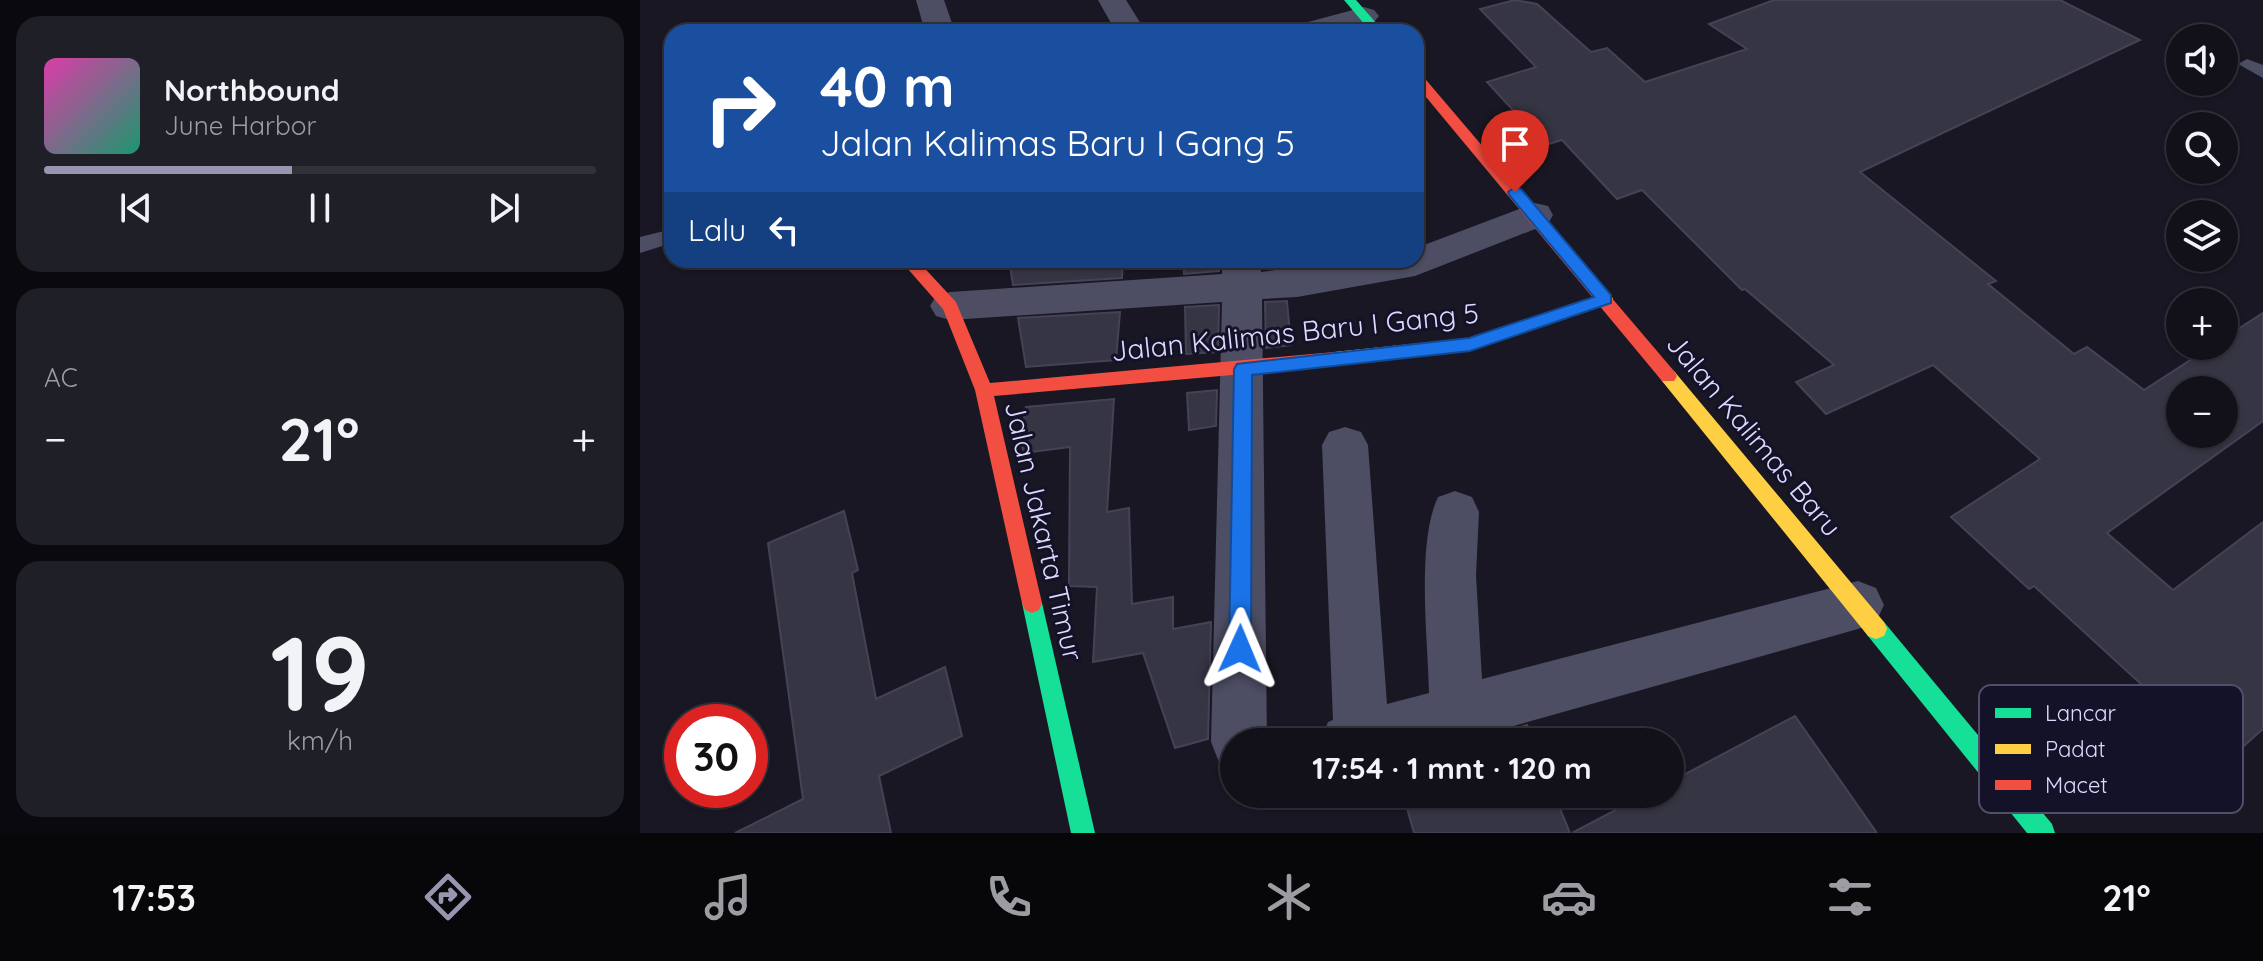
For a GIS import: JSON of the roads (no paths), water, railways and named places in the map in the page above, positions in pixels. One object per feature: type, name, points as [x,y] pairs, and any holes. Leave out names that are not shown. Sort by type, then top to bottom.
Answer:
[{"type":"street","points":[[930,0],[938,24]]},
{"type":"street","points":[[1112,0],[1126,24]]},
{"type":"street","points":[[1334,24],[1364,16]]},
{"type":"street","name":"Jalan Kalimas Baru","points":[[1424,86],[1605,299],[1979,754]]},
{"type":"street","points":[[1424,259],[1535,215]]},
{"type":"street","name":"Jalan Jakarta Timur","points":[[915,268],[950,306],[984,390],[1083,833]]},
{"type":"street","points":[[950,306],[1241,273],[1297,283],[1393,268]]},
{"type":"street","points":[[1239,728],[1241,273]]},
{"type":"street","name":"Jalan Kalimas Baru I Gang 5","points":[[984,390],[1243,369],[1470,344],[1605,299]]},
{"type":"street","points":[[1345,445],[1355,728]]},
{"type":"street","points":[[1455,512],[1451,575],[1457,714]]},
{"type":"street","points":[[1402,728],[1858,605]]},
{"type":"street","name":"Jalan Kalimas Baru","points":[[2027,813],[2043,833]]},
{"type":"lane","points":[[640,245],[664,238]]}]
